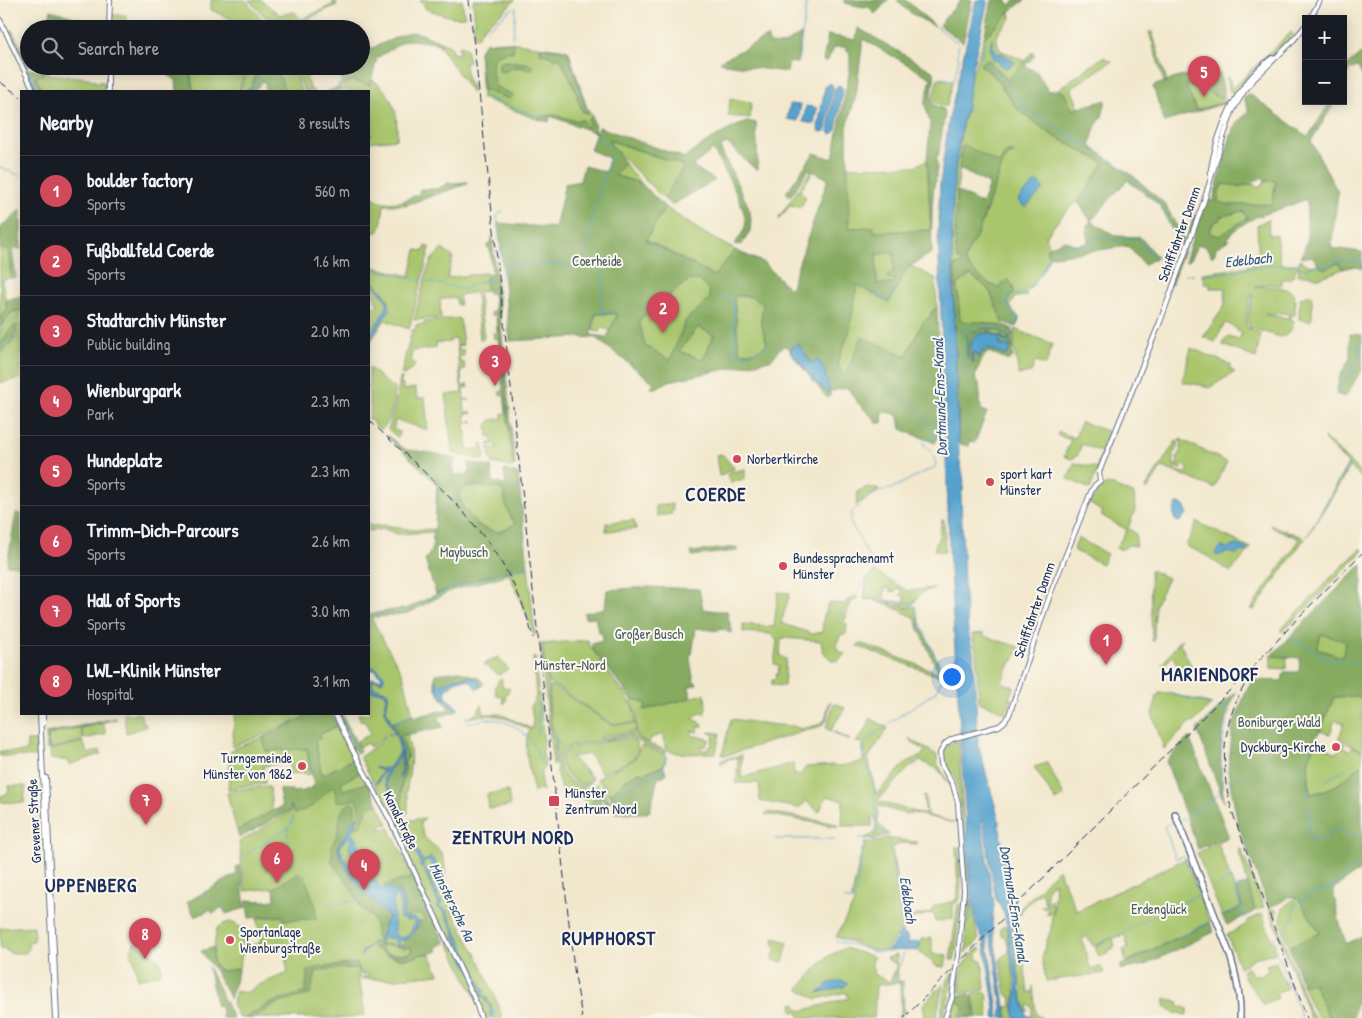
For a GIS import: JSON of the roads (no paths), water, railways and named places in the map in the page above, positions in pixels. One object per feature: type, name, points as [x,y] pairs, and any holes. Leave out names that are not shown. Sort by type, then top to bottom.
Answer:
[{"type":"highway","points":[[1175,814],[1236,971],[1240,1018]]},
{"type":"main road","points":[[109,20],[110,0]]},
{"type":"main road","points":[[1312,15],[1320,0]]},
{"type":"main road","points":[[0,20],[20,62]]},
{"type":"main road","name":"Schifffahrter Damm","points":[[945,1018],[952,998],[964,891],[958,803],[953,785],[942,766],[940,758],[942,748],[952,739],[1000,725],[1010,715],[1057,577],[1091,492],[1100,481],[1099,472],[1160,322],[1209,184],[1226,127],[1235,107],[1252,80],[1302,29]]},
{"type":"main road","points":[[26,75],[34,90]]},
{"type":"main road","points":[[108,75],[108,90]]},
{"type":"main road","name":"Grevener Straße","points":[[42,715],[56,1018]]},
{"type":"main road","name":"Kanalstraße","points":[[335,715],[390,820],[475,1000],[481,1018]]},
{"type":"water","points":[[976,0],[988,0],[971,75],[956,161],[953,201],[952,253],[959,455],[964,480],[961,495],[964,585],[968,631],[973,651],[977,744],[1000,826],[998,828],[1000,829],[1000,837],[1002,839],[1001,846],[1003,848],[1007,875],[1004,877],[1020,989],[1027,1016],[1031,1016],[1031,1018],[1015,1018],[1017,989],[1005,916],[996,899],[983,820],[981,821],[994,904],[992,924],[1007,1018],[1001,1018],[1002,1008],[993,947],[986,931],[999,1018],[994,1018],[995,1010],[984,942],[976,924],[969,872],[950,570],[938,233],[940,183],[949,119]]},
{"type":"water","points":[[992,38],[996,53],[1003,54],[1016,63],[1012,63],[1011,66],[1006,68],[997,60],[994,60],[990,49]]},
{"type":"water","points":[[828,84],[832,84],[833,88],[826,128],[822,132],[819,131],[818,127],[825,87]]},
{"type":"water","points":[[838,85],[843,90],[836,130],[831,134],[828,129],[835,88]]},
{"type":"water","points":[[790,104],[801,105],[798,121],[787,119]]},
{"type":"water","points":[[806,106],[817,108],[814,124],[803,122]]},
{"type":"water","points":[[1037,181],[1044,189],[1025,207],[1019,202],[1019,198]]},
{"type":"water","points":[[370,278],[388,299],[390,306],[389,311],[370,340],[371,333],[387,306],[386,299],[370,281]]},
{"type":"water","points":[[989,333],[1009,339],[1009,342],[999,341],[1000,345],[1010,345],[1008,354],[1004,355],[988,348],[978,358],[976,352],[974,352],[972,355],[974,363],[972,363],[971,348],[972,340],[976,336]]},
{"type":"water","points":[[798,343],[811,363],[818,359],[825,372],[828,393],[813,379],[791,352],[792,347]]},
{"type":"water","points":[[1179,503],[1185,508],[1187,515],[1177,522],[1174,519],[1174,512]]},
{"type":"water","points":[[1237,545],[1247,548],[1247,551],[1236,554],[1227,552],[1218,556],[1214,554],[1221,547],[1227,548]]},
{"type":"water","points":[[370,668],[376,668],[384,675],[383,681],[375,679],[371,684],[388,693],[386,711],[399,738],[403,753],[403,769],[401,778],[399,778],[402,769],[401,751],[398,760],[388,771],[387,785],[398,800],[403,812],[401,815],[414,847],[422,860],[425,861],[431,857],[436,863],[436,868],[429,861],[423,862],[424,865],[422,865],[429,874],[434,889],[437,890],[438,899],[442,901],[439,906],[446,910],[458,935],[456,937],[459,937],[485,991],[482,991],[483,995],[487,997],[488,1000],[486,1000],[493,1008],[494,1015],[492,1014],[494,1018],[490,1016],[490,1006],[482,996],[479,983],[463,959],[462,948],[454,937],[455,933],[445,913],[438,908],[438,902],[424,869],[420,867],[420,860],[411,847],[406,832],[402,831],[404,826],[392,794],[385,784],[386,771],[384,771],[375,784],[383,771],[375,767],[381,769],[390,767],[400,747],[384,711],[386,694],[370,690],[372,678],[382,678],[375,670],[370,670]]},
{"type":"water","points":[[455,678],[476,678],[480,688],[476,689],[471,681],[462,680],[453,683],[445,692],[448,699],[458,708],[456,710],[439,693],[435,680],[443,684]]},
{"type":"water","points":[[357,817],[352,833],[357,840],[361,857],[380,889],[388,888],[399,893],[404,907],[404,918],[414,917],[418,921],[412,934],[400,941],[398,945],[395,940],[390,938],[383,939],[379,943],[376,941],[382,936],[384,925],[389,917],[372,898],[363,896],[376,887],[363,890],[360,888],[344,864],[338,850],[338,845],[348,832],[351,822]],"holes":[[[350,836],[349,849],[371,881],[369,887],[363,888],[361,886],[354,870],[342,853],[340,845]],[[395,895],[397,895],[400,906],[400,918],[407,921],[413,920],[414,922],[411,933],[403,938],[395,934],[393,908]]]},
{"type":"water","points":[[901,931],[902,934],[907,936],[908,944],[920,942],[918,951],[902,950],[887,952]]},
{"type":"water","points":[[370,946],[361,956],[362,951]]},
{"type":"water","points":[[842,981],[848,983],[844,987],[817,993],[823,990],[828,983]]},
{"type":"waterway","points":[[798,63],[807,0]]},
{"type":"waterway","points":[[487,29],[513,8]]},
{"type":"waterway","points":[[513,38],[516,8]]},
{"type":"waterway","points":[[937,27],[951,38]]},
{"type":"waterway","points":[[9,32],[20,54]]},
{"type":"waterway","points":[[982,57],[984,38]]},
{"type":"waterway","points":[[953,39],[959,43],[958,50]]},
{"type":"waterway","points":[[939,78],[954,80],[959,58],[958,52]]},
{"type":"waterway","points":[[981,57],[1003,77],[1026,109],[1116,163],[1130,174]]},
{"type":"waterway","points":[[30,75],[38,90]]},
{"type":"waterway","points":[[251,90],[254,88],[258,75]]},
{"type":"waterway","points":[[482,94],[485,97],[534,115],[538,116],[547,113]]},
{"type":"waterway","points":[[597,135],[609,147]]},
{"type":"waterway","points":[[598,198],[611,152]]},
{"type":"waterway","points":[[0,167],[20,176]]},
{"type":"waterway","points":[[1134,177],[1132,181],[1161,207],[1177,240],[1177,243],[1169,250],[1169,256],[1165,259]]},
{"type":"waterway","points":[[586,262],[588,236],[597,202]]},
{"type":"waterway","points":[[502,211],[497,216],[502,261]]},
{"type":"waterway","name":"Edelbach","points":[[1053,252],[1066,244],[1075,246],[1078,249],[1081,246],[1087,247],[1096,236],[1117,242],[1123,239],[1134,239],[1140,241],[1145,246],[1144,251],[1150,251],[1161,263],[1168,267]]},
{"type":"waterway","name":"Edelbach","points":[[1013,327],[1016,324],[1017,318],[1013,318],[1006,302],[1011,293],[1017,295],[1030,289],[1045,266],[1050,253]]},
{"type":"waterway","name":"Edelbach","points":[[1299,266],[1305,269],[1317,265],[1328,266],[1336,261],[1362,260]]},
{"type":"waterway","points":[[503,277],[503,265],[525,263]]},
{"type":"waterway","points":[[527,263],[603,267],[601,312],[614,312]]},
{"type":"waterway","name":"Edelbach","points":[[1202,275],[1234,272],[1270,265],[1296,265]]},
{"type":"waterway","points":[[370,268],[414,279]]},
{"type":"waterway","name":"Edelbach","points":[[1170,268],[1175,269]]},
{"type":"waterway","name":"Edelbach","points":[[1185,274],[1194,275]]},
{"type":"waterway","points":[[425,281],[464,289],[487,279],[497,278]]},
{"type":"waterway","points":[[1163,304],[1172,278]]},
{"type":"waterway","points":[[871,291],[888,300],[896,288]]},
{"type":"waterway","points":[[722,298],[729,297]]},
{"type":"waterway","points":[[733,299],[734,354],[747,354],[768,344]]},
{"type":"waterway","points":[[1159,316],[1162,307]]},
{"type":"waterway","points":[[0,331],[9,322],[20,316]]},
{"type":"waterway","name":"Edelbach","points":[[960,375],[970,373],[969,369],[963,365],[964,329],[977,329],[986,326],[999,328],[1006,333],[1010,333],[1012,329]]},
{"type":"waterway","points":[[0,346],[6,339]]},
{"type":"waterway","points":[[1343,396],[1340,391],[1342,383],[1347,376],[1352,374],[1351,368],[1360,354],[1358,346],[1362,346]]},
{"type":"waterway","name":"Edelbach","points":[[939,378],[939,394]]},
{"type":"waterway","name":"Edelbach","points":[[925,440],[931,439],[936,429],[939,396]]},
{"type":"waterway","name":"Dortmund-Ems-Kanal","points":[[904,401],[922,412],[927,423],[934,427]]},
{"type":"waterway","name":"Edelbach","points":[[920,474],[934,468],[936,463],[930,449],[924,443]]},
{"type":"waterway","points":[[1316,523],[1349,465]]},
{"type":"waterway","name":"Edelbach","points":[[891,489],[918,475]]},
{"type":"waterway","name":"Edelbach","points":[[865,500],[878,492],[890,489]]},
{"type":"waterway","name":"Edelbach","points":[[851,517],[852,512],[864,500]]},
{"type":"waterway","name":"Edelbach","points":[[851,519],[850,521],[855,531]]},
{"type":"waterway","name":"Edelbach","points":[[856,533],[867,553]]},
{"type":"waterway","name":"Edelbach","points":[[868,555],[876,572],[866,581],[866,596],[884,602],[913,604]]},
{"type":"waterway","points":[[520,569],[524,568],[525,564],[528,563]]},
{"type":"waterway","points":[[508,571],[518,569]]},
{"type":"waterway","points":[[435,596],[454,587],[505,572]]},
{"type":"waterway","points":[[837,620],[859,591],[860,584],[863,584]]},
{"type":"waterway","points":[[370,616],[409,610],[434,597]]},
{"type":"waterway","name":"Edelbach","points":[[889,723],[935,692],[942,680],[943,672],[921,625],[915,606]]},
{"type":"waterway","points":[[1290,638],[1329,661],[1342,659]]},
{"type":"waterway","points":[[1347,661],[1362,665]]},
{"type":"waterway","points":[[1168,693],[1174,695]]},
{"type":"waterway","points":[[1179,696],[1212,705]]},
{"type":"waterway","points":[[538,703],[538,734]]},
{"type":"waterway","points":[[1218,707],[1230,711],[1222,749],[1223,787]]},
{"type":"waterway","points":[[340,715],[358,753]]},
{"type":"waterway","points":[[392,724],[409,716],[413,718]]},
{"type":"waterway","points":[[466,723],[486,719],[507,723],[520,730],[534,746]]},
{"type":"waterway","name":"Edelbach","points":[[886,726],[866,740],[864,744],[874,790],[877,827],[888,835]]},
{"type":"waterway","points":[[552,738],[556,742]]},
{"type":"waterway","points":[[558,743],[562,747]]},
{"type":"waterway","points":[[536,749],[541,764]]},
{"type":"waterway","points":[[567,752],[591,776]]},
{"type":"waterway","points":[[663,770],[667,755]]},
{"type":"waterway","points":[[360,757],[362,761]]},
{"type":"waterway","points":[[1299,766],[1302,770]]},
{"type":"waterway","points":[[1325,781],[1346,769]]},
{"type":"waterway","points":[[614,797],[644,778],[663,771]]},
{"type":"waterway","points":[[1231,782],[1242,772]]},
{"type":"waterway","points":[[1306,776],[1308,798]]},
{"type":"waterway","points":[[1189,815],[1222,792]]},
{"type":"waterway","points":[[1308,805],[1310,841],[1324,839],[1329,833],[1339,829],[1353,835],[1362,835]]},
{"type":"waterway","points":[[290,826],[293,816]]},
{"type":"waterway","points":[[1170,823],[1175,822]]},
{"type":"waterway","points":[[1168,824],[1164,826],[1176,859],[1185,857],[1200,894],[1171,908]]},
{"type":"waterway","points":[[242,857],[289,827]]},
{"type":"waterway","name":"Edelbach","points":[[877,827],[877,834]]},
{"type":"waterway","points":[[287,836],[288,829]]},
{"type":"waterway","points":[[859,838],[876,839],[877,835]]},
{"type":"waterway","name":"Edelbach","points":[[888,837],[904,930],[902,932]]},
{"type":"waterway","points":[[288,839],[293,863]]},
{"type":"waterway","points":[[775,839],[830,839]]},
{"type":"waterway","points":[[855,898],[865,840]]},
{"type":"waterway","points":[[1304,900],[1316,891],[1331,887],[1362,862]]},
{"type":"waterway","points":[[1228,871],[1234,888]]},
{"type":"waterway","points":[[1215,887],[1230,879]]},
{"type":"waterway","points":[[1236,888],[1247,884]]},
{"type":"waterway","points":[[1235,889],[1240,906]]},
{"type":"waterway","points":[[327,904],[354,901],[363,896]]},
{"type":"waterway","points":[[844,899],[853,901]]},
{"type":"waterway","points":[[1291,922],[1294,918],[1294,905],[1303,900]]},
{"type":"waterway","points":[[1223,916],[1241,907]]},
{"type":"waterway","points":[[1136,925],[1163,912]]},
{"type":"waterway","points":[[1242,912],[1244,917]]},
{"type":"waterway","points":[[1179,937],[1211,922]]},
{"type":"waterway","points":[[1284,933],[1290,923]]},
{"type":"waterway","points":[[1117,936],[1134,926]]},
{"type":"waterway","points":[[1274,937],[1276,945]]},
{"type":"waterway","points":[[1097,945],[1111,938]]},
{"type":"waterway","points":[[836,941],[873,952],[888,952]]},
{"type":"waterway","points":[[1274,946],[1276,953]]},
{"type":"waterway","name":"Edelbach","points":[[900,1017],[903,1011],[902,983],[893,982],[893,980],[904,954]]},
{"type":"waterway","points":[[1278,955],[1302,1018]]},
{"type":"railway","points":[[469,0],[574,969],[582,1018]]},
{"type":"railway","points":[[0,82],[20,96]]},
{"type":"railway","points":[[370,421],[445,492],[489,544],[507,573],[522,604],[533,638]]},
{"type":"railway","points":[[904,1018],[1252,668],[1362,553]]},
{"type":"railway","points":[[1251,675],[1241,691],[1229,725],[1224,760],[1225,778],[1233,814],[1307,1018]]},
{"type":"place","name":"Hundeplatz","points":[[1204,97]]},
{"type":"place","name":"Fußballfeld Coerde","points":[[663,333]]},
{"type":"place","name":"Stadtarchiv Münster","points":[[495,386]]},
{"type":"place","name":"Norbertkirche","points":[[737,459]]},
{"type":"place","name":"sport kart Münster","points":[[990,482]]},
{"type":"place","name":"Bundessprachenamt Münster","points":[[783,566]]},
{"type":"place","name":"boulder factory","points":[[1106,665]]},
{"type":"place","name":"Dyckburg-Kirche","points":[[1336,747]]},
{"type":"place","name":"Turngemeinde Münster von 1862","points":[[302,766]]},
{"type":"place","name":"Münster Zentrum Nord","points":[[554,801]]},
{"type":"place","name":"Hall of Sports","points":[[146,825]]},
{"type":"place","name":"Trimm-Dich-Parcours","points":[[277,883]]},
{"type":"place","name":"Wienburgpark","points":[[364,890]]},
{"type":"place","name":"Sportanlage Wienburgstraße","points":[[230,940]]},
{"type":"place","name":"LWL-Klinik Münster","points":[[145,959]]},
{"type":"district","name":"COERDE","points":[[716,494]]},
{"type":"district","name":"MARIENDORF","points":[[1210,674]]},
{"type":"district","name":"ZENTRUM NORD","points":[[513,837]]},
{"type":"district","name":"UPPENBERG","points":[[91,885]]},
{"type":"district","name":"RUMPHORST","points":[[609,938]]},
{"type":"park label","name":"Coerheide","points":[[597,261]]},
{"type":"park label","name":"Maybusch","points":[[464,552]]},
{"type":"park label","name":"Großer Busch","points":[[649,634]]},
{"type":"park label","name":"Münster-Nord","points":[[570,665]]},
{"type":"park label","name":"Boniburger Wald","points":[[1279,722]]},
{"type":"park label","name":"Erdenglück","points":[[1159,909]]},
{"type":"water label","name":"Münstersche Aa","points":[[452,902]]}]
